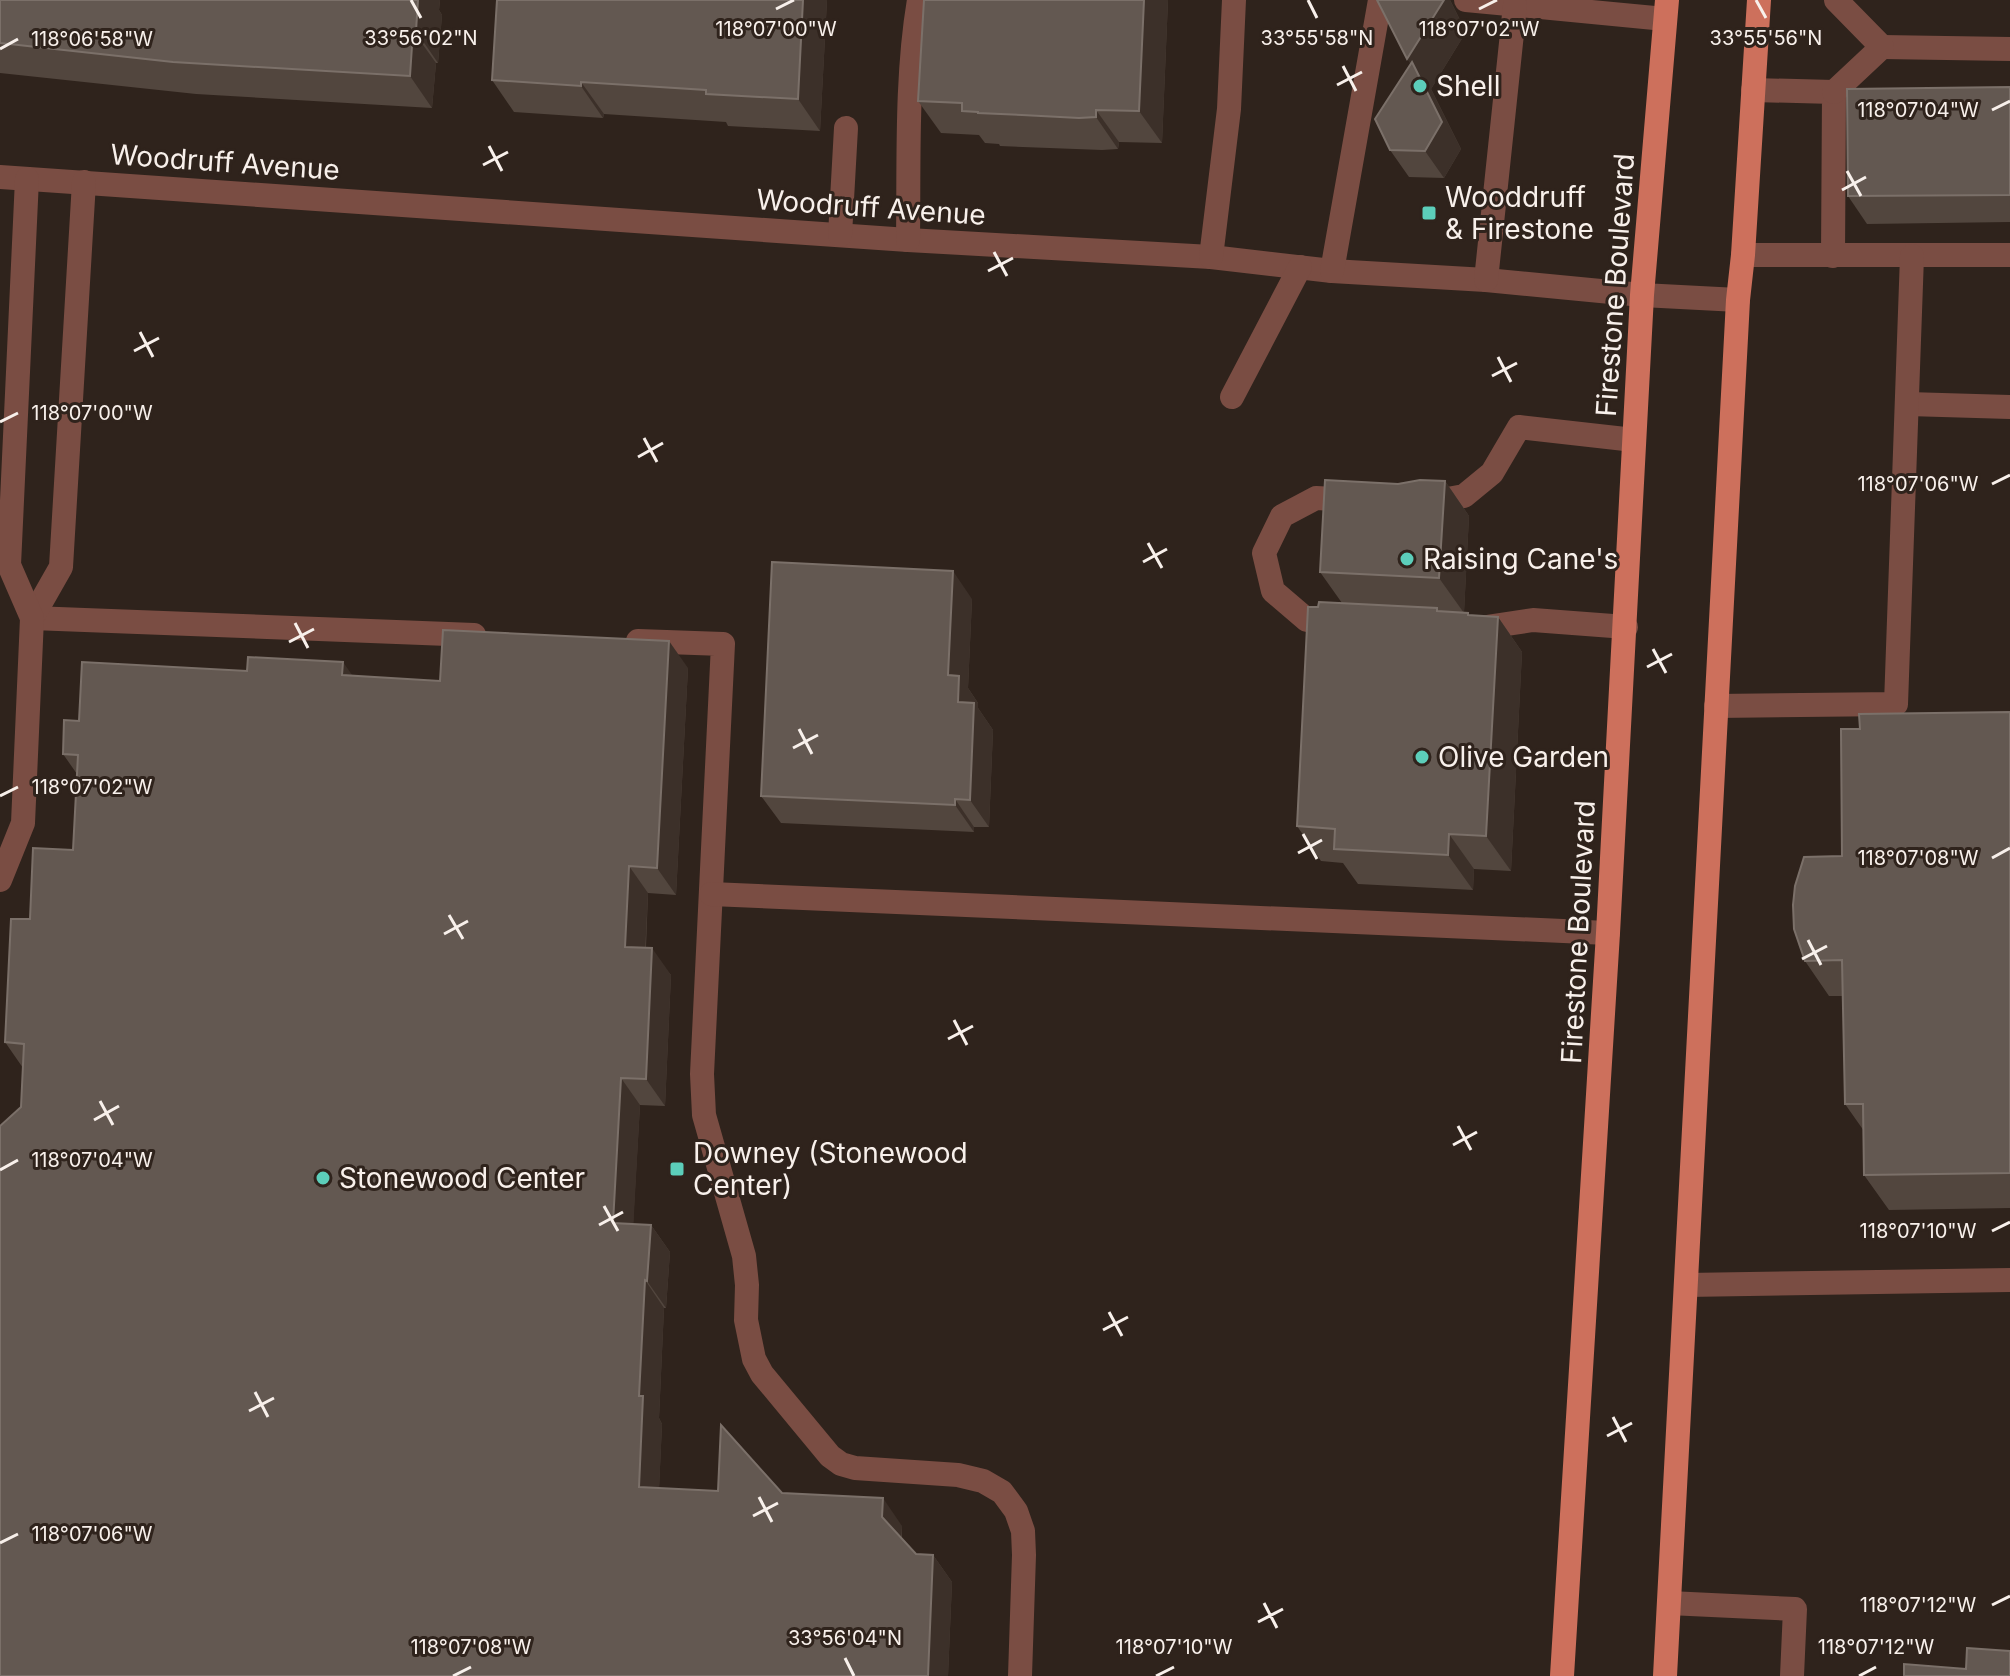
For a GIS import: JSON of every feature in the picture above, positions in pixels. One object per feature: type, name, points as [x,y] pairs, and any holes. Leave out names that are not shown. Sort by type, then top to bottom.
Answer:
[{"type":"main road","points":[[1665,1676],[1738,300],[1759,0]]},
{"type":"main road","name":"Firestone Boulevard","points":[[1562,1676],[1626,627],[1642,295],[1666,10]]},
{"type":"street","points":[[908,240],[909,120],[919,0]]},
{"type":"street","points":[[1211,257],[1229,109],[1234,0]]},
{"type":"street","points":[[1332,271],[1380,0]]},
{"type":"street","points":[[1466,0],[1515,5],[1666,10]]},
{"type":"street","points":[[1836,0],[1882,47]]},
{"type":"street","points":[[1486,280],[1515,5]]},
{"type":"street","points":[[1753,90],[1834,92],[1882,47],[2010,49]]},
{"type":"street","points":[[1833,256],[1834,92]]},
{"type":"street","points":[[840,235],[846,128]]},
{"type":"street","name":"Woodruff Avenue","points":[[0,177],[908,240],[1211,257],[1332,271],[1738,300]]},
{"type":"street","points":[[0,880],[23,823],[32,618],[9,565],[27,179]]},
{"type":"street","points":[[32,618],[61,567],[84,182]]},
{"type":"street","points":[[1743,255],[2010,255]]},
{"type":"street","points":[[1716,706],[1896,704],[1912,256]]},
{"type":"street","points":[[1232,397],[1300,267]]},
{"type":"street","points":[[1908,404],[2010,407]]},
{"type":"street","points":[[1408,503],[1423,504],[1464,496],[1492,473],[1519,427],[1634,440]]},
{"type":"street","points":[[1368,623],[1307,620],[1273,591],[1264,553],[1282,516],[1316,498],[1377,501]]},
{"type":"street","points":[[32,618],[502,636]]},
{"type":"street","points":[[1444,627],[1474,629],[1533,620],[1626,627]]},
{"type":"street","points":[[616,640],[723,644],[702,1074],[704,1115],[744,1256],[746,1320],[754,1359],[762,1374],[830,1456],[841,1464],[855,1468],[958,1475],[983,1481],[1002,1492],[1016,1511],[1023,1531],[1020,1676]]},
{"type":"street","points":[[711,894],[1608,933]]},
{"type":"street","points":[[1686,1285],[2010,1280]]},
{"type":"street","points":[[1669,1603],[1795,1609],[1792,1676]]},
{"type":"building","points":[[0,0],[418,0],[410,76],[173,62],[0,43]]},
{"type":"building","points":[[497,0],[803,0],[798,99],[581,82],[581,86],[492,80]]},
{"type":"building","points":[[924,0],[1144,0],[1139,111],[1096,110],[1096,117],[1079,118],[978,113],[962,111],[962,103],[918,101]]},
{"type":"building","points":[[1377,0],[1444,0],[1407,59]]},
{"type":"building","points":[[1412,62],[1442,122],[1425,151],[1390,150],[1375,119]]},
{"type":"building","points":[[2010,87],[2010,195],[1848,196],[1847,89]]},
{"type":"building","points":[[1325,480],[1398,484],[1420,480],[1445,481],[1439,578],[1320,572]]},
{"type":"building","points":[[772,562],[953,571],[948,675],[959,676],[958,702],[974,703],[970,800],[955,799],[955,805],[761,796]]},
{"type":"building","name":"Olive Garden","points":[[1319,602],[1437,608],[1437,611],[1498,617],[1486,836],[1449,834],[1448,855],[1334,849],[1335,829],[1297,826],[1308,607],[1318,607]]},
{"type":"building","name":"Stonewood Center","points":[[443,630],[669,641],[657,868],[629,866],[625,947],[652,948],[646,1079],[621,1078],[613,1223],[651,1225],[639,1396],[643,1396],[639,1487],[718,1491],[721,1425],[782,1493],[883,1498],[882,1517],[916,1554],[933,1555],[928,1676],[0,1676],[0,1126],[21,1107],[24,1044],[5,1042],[11,919],[30,919],[33,848],[73,850],[78,755],[63,754],[64,720],[79,721],[82,662],[247,671],[248,657],[343,662],[342,675],[440,681]]},
{"type":"building","points":[[2010,712],[2010,1173],[1864,1175],[1863,1104],[1845,1104],[1842,960],[1805,961],[1794,929],[1795,886],[1804,857],[1842,856],[1841,729],[1860,729],[1859,714]]},
{"type":"building","points":[[1967,1648],[2010,1651],[2010,1676],[1904,1676],[1904,1664],[1966,1669]]},
{"type":"place","name":"Shell","points":[[1420,86]]},
{"type":"place","name":"Wooddruff & Firestone","points":[[1429,213]]},
{"type":"place","name":"Raising Cane's","points":[[1407,559]]},
{"type":"place","name":"Olive Garden","points":[[1422,757]]},
{"type":"place","name":"Downey (Stonewood Center)","points":[[677,1169]]},
{"type":"place","name":"Stonewood Center","points":[[323,1178]]}]
